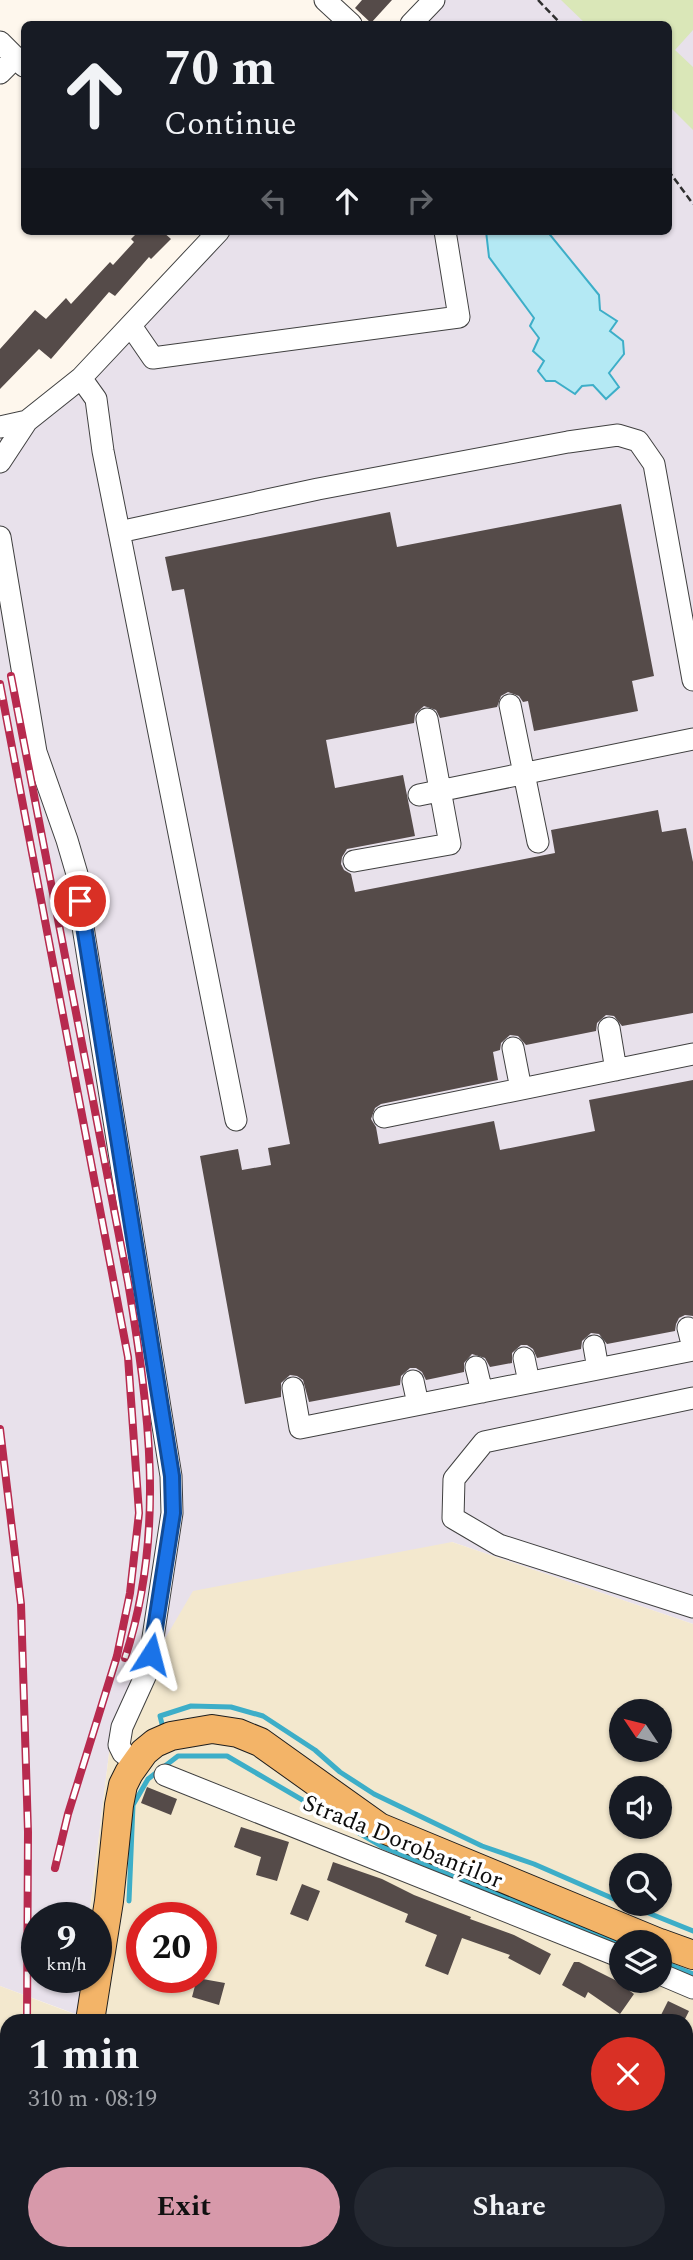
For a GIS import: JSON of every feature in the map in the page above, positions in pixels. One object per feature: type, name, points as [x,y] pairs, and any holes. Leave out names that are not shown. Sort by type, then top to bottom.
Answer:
[{"type":"main road","points":[[91,2014],[109,1901],[123,1785],[136,1763],[155,1743],[171,1736],[212,1729],[238,1733],[260,1742],[379,1827],[628,1930]]},
{"type":"main road","points":[[672,1948],[693,1955]]},
{"type":"street","points":[[325,0],[348,21]]},
{"type":"street","points":[[414,21],[434,0]]},
{"type":"street","points":[[0,42],[20,61],[0,74]]},
{"type":"street","points":[[0,462],[27,421],[81,379],[131,326],[208,235]]},
{"type":"street","points":[[131,326],[153,358],[458,317],[446,235]]},
{"type":"street","points":[[81,379],[96,399],[103,451],[236,1120]]},
{"type":"street","points":[[0,427],[27,421]]},
{"type":"street","points":[[119,532],[318,489],[618,435],[638,441],[653,464],[693,680]]},
{"type":"street","points":[[0,537],[36,752],[58,810],[76,874],[172,1476],[173,1513],[148,1670],[122,1727],[120,1745],[123,1754],[136,1763]]},
{"type":"street","points":[[510,705],[538,842]]},
{"type":"street","points":[[365,865],[450,844],[427,719]]},
{"type":"street","points":[[419,795],[693,739]]},
{"type":"street","points":[[609,1028],[616,1070]]},
{"type":"street","points":[[513,1048],[521,1089]]},
{"type":"street","points":[[384,1117],[693,1054]]},
{"type":"street","points":[[293,1388],[300,1428],[598,1369],[691,1342]]},
{"type":"street","points":[[594,1346],[598,1369]]},
{"type":"street","points":[[524,1358],[529,1382]]},
{"type":"street","points":[[476,1367],[482,1392]]},
{"type":"street","points":[[413,1381],[418,1405]]},
{"type":"street","points":[[693,1398],[484,1442],[454,1479],[453,1518],[499,1545],[693,1607]]},
{"type":"street","name":"Strada Dorobanților","points":[[165,1775],[609,1952]]},
{"type":"street","points":[[672,1979],[693,1988]]},
{"type":"path","points":[[538,0],[558,21]]},
{"type":"path","points":[[672,175],[693,204]]},
{"type":"shaded area","points":[[435,0],[693,0],[693,1624],[452,1542],[112,1729],[91,1902],[21,1902],[21,1993],[80,1993],[78,2014],[75,2014],[0,1986],[0,435],[30,430],[214,235],[672,235],[672,21],[415,21]]},
{"type":"shaded area","points":[[452,1542],[693,1624],[693,2014],[77,2014],[80,1993],[112,1993],[112,1902],[91,1902],[112,1729],[193,1591]]},
{"type":"shaded area","points":[[0,1986],[74,2014],[0,2014]]},
{"type":"green space","points":[[561,0],[693,0],[693,30],[675,50],[693,67],[693,130],[672,109],[672,21],[583,21]]},
{"type":"water","points":[[486,235],[550,235],[599,295],[600,310],[617,321],[610,331],[623,341],[624,354],[609,373],[619,387],[606,399],[593,385],[582,386],[575,394],[555,381],[546,381],[538,371],[544,361],[533,351],[539,338],[530,326],[534,318],[489,257]]},
{"type":"building","points":[[362,0],[392,0],[373,21],[369,21],[355,8]]},
{"type":"building","points":[[135,235],[166,235],[171,239],[151,259],[149,257],[115,296],[109,292],[51,359],[39,349],[0,389],[0,349],[35,310],[46,319],[66,298],[71,304],[110,262],[113,265],[134,242],[131,239]]},
{"type":"building","points":[[621,504],[654,676],[632,681],[638,711],[534,731],[528,701],[523,702],[519,696],[508,692],[501,696],[497,707],[440,718],[436,710],[424,706],[415,714],[414,723],[326,740],[335,788],[403,775],[415,836],[347,849],[341,864],[344,870],[351,874],[355,892],[555,853],[551,830],[658,810],[662,832],[686,828],[693,862],[693,1013],[622,1026],[614,1016],[606,1015],[597,1023],[596,1031],[526,1045],[518,1036],[510,1035],[501,1043],[500,1050],[493,1052],[498,1080],[381,1104],[375,1108],[371,1119],[376,1127],[379,1144],[494,1121],[500,1150],[595,1131],[589,1100],[693,1080],[693,1316],[685,1315],[679,1318],[675,1331],[607,1344],[599,1334],[591,1333],[582,1341],[581,1349],[537,1358],[533,1349],[521,1345],[512,1353],[512,1363],[490,1367],[485,1358],[472,1354],[464,1363],[464,1372],[426,1380],[422,1372],[410,1368],[401,1376],[400,1385],[309,1402],[303,1380],[290,1375],[281,1383],[281,1397],[245,1404],[200,1156],[238,1149],[242,1170],[271,1165],[268,1148],[290,1144],[184,589],[172,591],[165,557],[390,512],[397,547]]},
{"type":"building","points":[[147,1787],[177,1799],[171,1815],[141,1803]]},
{"type":"building","points":[[241,1827],[289,1842],[277,1881],[256,1875],[261,1857],[234,1847]]},
{"type":"building","points":[[333,1862],[382,1879],[414,1895],[471,1917],[470,1919],[514,1935],[551,1954],[540,1975],[508,1958],[510,1955],[462,1938],[448,1975],[425,1966],[437,1935],[405,1922],[408,1914],[327,1880]]},
{"type":"building","points":[[302,1884],[320,1891],[308,1921],[290,1914]]},
{"type":"building","points":[[574,1962],[579,1962],[609,1977],[609,1993],[634,1994],[620,2014],[588,1992],[585,1998],[562,1985]]},
{"type":"building","points":[[217,1982],[225,1983],[219,2005],[192,1997],[193,1993],[217,1993]]},
{"type":"building","points":[[668,2001],[689,2011],[688,2014],[662,2014]]},
{"type":"waterway","points":[[162,1724],[160,1716],[191,1706],[231,1707],[263,1716],[374,1794],[482,1846],[534,1864],[609,1897]]},
{"type":"waterway","points":[[129,1901],[133,1805],[148,1779],[178,1756],[227,1756],[383,1847],[609,1940]]},
{"type":"waterway","points":[[656,1916],[693,1931]]},
{"type":"waterway","points":[[672,1966],[693,1974]]},
{"type":"railway","points":[[11,676],[128,1282],[142,1377],[150,1471],[150,1518],[138,1611],[125,1658]]},
{"type":"railway","points":[[0,684],[128,1357],[139,1513],[130,1593],[117,1656],[68,1814],[55,1868]]},
{"type":"railway","points":[[0,1429],[21,1604],[28,1832],[27,2014]]},
{"type":"route","points":[[80,901],[172,1476],[173,1513],[151,1654]]}]
